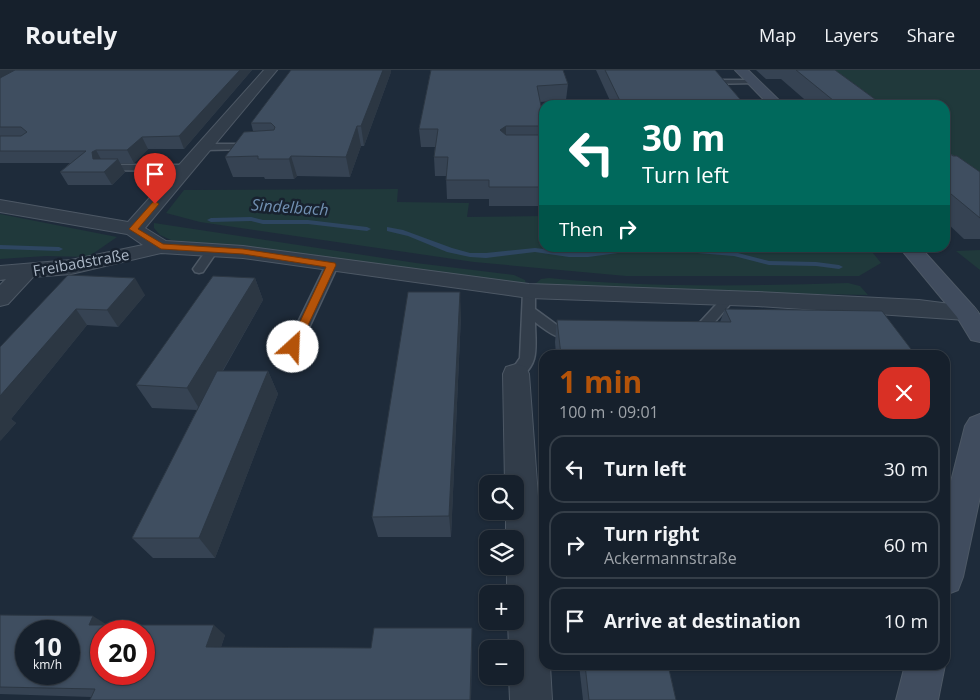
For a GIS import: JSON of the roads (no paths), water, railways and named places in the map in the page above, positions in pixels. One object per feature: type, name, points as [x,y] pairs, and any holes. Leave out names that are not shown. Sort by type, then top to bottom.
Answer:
[{"type":"main road","points":[[741,70],[771,100]]},
{"type":"main road","points":[[914,252],[966,312],[980,334]]},
{"type":"main road","points":[[950,555],[980,426]]},
{"type":"main road","points":[[917,700],[924,670]]},
{"type":"street","points":[[133,229],[271,70]]},
{"type":"street","points":[[0,206],[133,229],[161,247],[243,252],[332,265],[528,300],[729,298],[966,312]]},
{"type":"street","name":"Freibadstraße","points":[[0,273],[72,267],[161,247]]},
{"type":"street","points":[[0,299],[24,272]]},
{"type":"street","points":[[516,374],[531,700]]},
{"type":"lane","points":[[694,82],[754,82]]},
{"type":"lane","points":[[204,147],[258,147]]},
{"type":"lane","points":[[103,168],[186,168]]},
{"type":"lane","points":[[199,269],[212,250]]},
{"type":"lane","points":[[293,347],[332,265]]},
{"type":"lane","points":[[685,336],[694,336],[729,298]]},
{"type":"lane","points":[[528,300],[558,333],[587,334]]},
{"type":"lane","points":[[516,374],[526,360],[528,300]]},
{"type":"waterway","name":"Sindelbach","points":[[211,220],[251,219],[263,222],[308,222],[367,229]]},
{"type":"waterway","name":"Sindelbach","points":[[390,229],[470,255],[494,255],[539,250]]},
{"type":"waterway","name":"Sindelbach","points":[[0,247],[59,249]]},
{"type":"waterway","name":"Sindelbach","points":[[550,252],[569,255],[615,252]]},
{"type":"waterway","name":"Sindelbach","points":[[706,252],[734,254],[769,263],[816,264],[839,267]]}]
